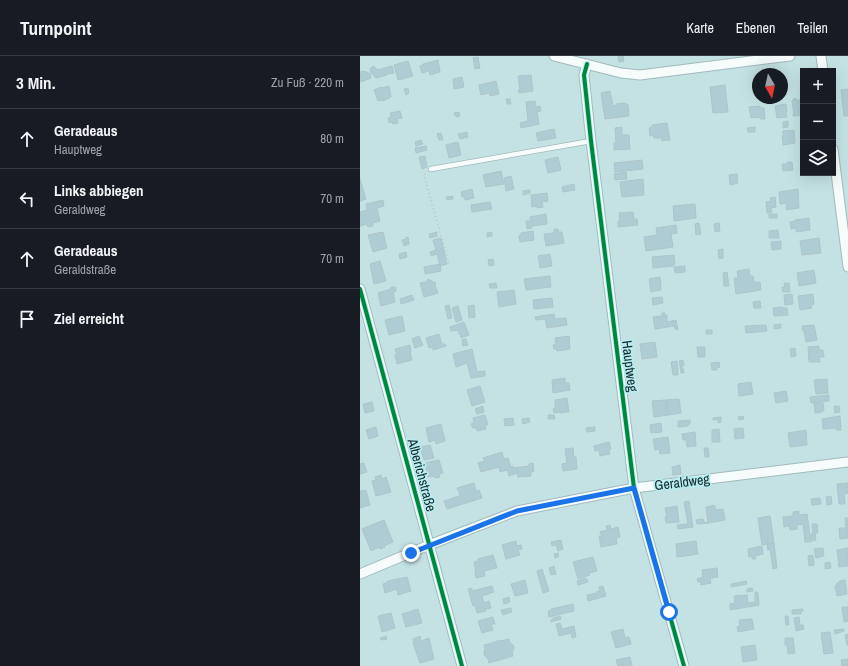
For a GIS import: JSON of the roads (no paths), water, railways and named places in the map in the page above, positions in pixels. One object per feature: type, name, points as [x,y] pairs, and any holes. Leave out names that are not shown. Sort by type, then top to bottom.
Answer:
[{"type":"street","points":[[554,56],[621,73],[640,75],[790,56]]},
{"type":"street","points":[[821,56],[823,68]]},
{"type":"street","name":"Hauptweg","points":[[587,64],[584,75],[591,141],[634,488],[684,666]]},
{"type":"street","points":[[836,173],[848,267]]},
{"type":"street","name":"Alberichstraße","points":[[360,290],[462,666]]},
{"type":"street","name":"Geraldweg","points":[[360,574],[429,545],[517,511],[634,488],[848,462]]},
{"type":"lane","points":[[432,169],[591,141]]}]
